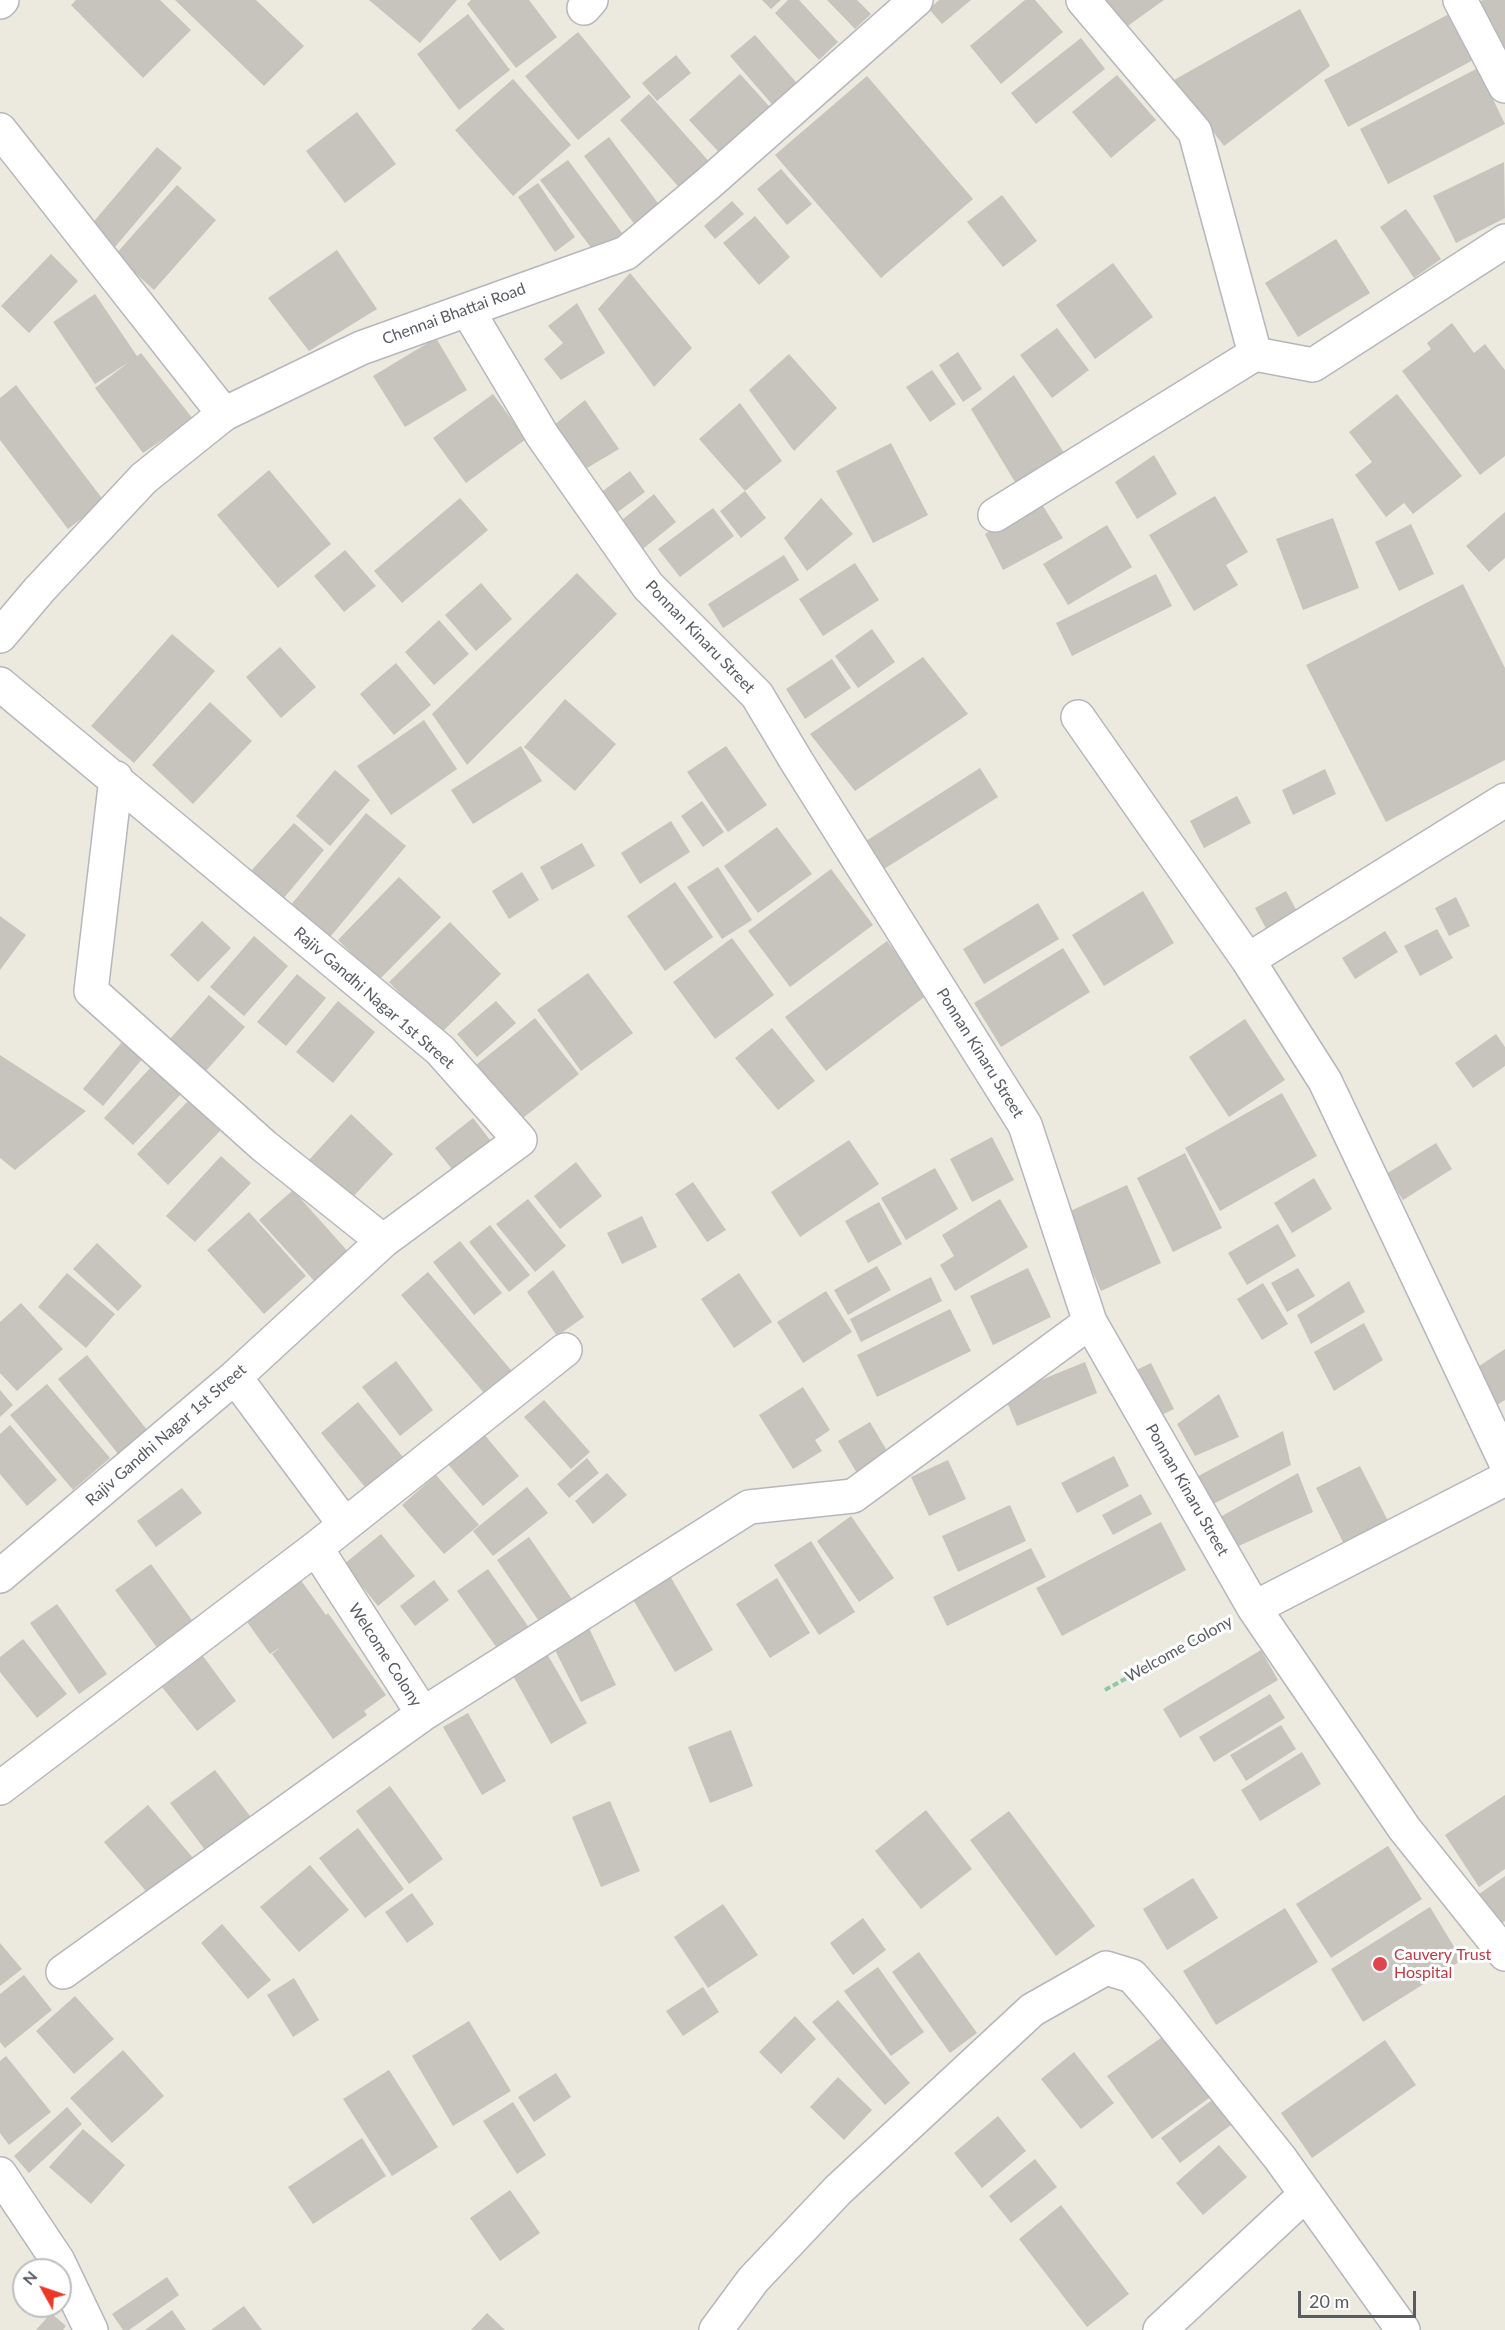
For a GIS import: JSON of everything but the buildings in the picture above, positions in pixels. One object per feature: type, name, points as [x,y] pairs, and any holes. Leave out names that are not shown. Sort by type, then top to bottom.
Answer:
[{"type":"street","name":"Chennai Bhattai Road","points":[[0,636],[40,589],[144,478],[224,414],[361,348],[626,253],[709,183],[916,0]]},
{"type":"street","points":[[1083,0],[1195,132],[1255,354]]},
{"type":"street","points":[[1460,0],[1505,86]]},
{"type":"street","points":[[0,130],[224,414]]},
{"type":"street","points":[[995,515],[1255,354],[1314,364],[1505,241]]},
{"type":"street","name":"Ponnan Kinaru Street","points":[[468,311],[542,435],[648,586],[757,695],[1025,1125],[1090,1322],[1254,1608],[1404,1828],[1505,1954]]},
{"type":"street","name":"Rajiv Gandhi Nagar 1st Street","points":[[0,684],[116,778],[440,1050],[520,1140],[383,1241],[235,1377],[0,1576]]},
{"type":"street","points":[[1078,717],[1248,960],[1325,1081],[1505,1461]]},
{"type":"street","points":[[116,778],[91,992],[264,1146],[383,1241]]},
{"type":"street","points":[[1248,960],[1505,800]]},
{"type":"street","name":"Welcome Colony","points":[[316,1548],[423,1714],[749,1507],[853,1496],[1090,1322]]},
{"type":"street","points":[[0,1788],[316,1548],[565,1350]]},
{"type":"street","points":[[235,1377],[345,1525]]},
{"type":"street","points":[[1254,1608],[1505,1479]]},
{"type":"street","points":[[63,1972],[423,1714]]},
{"type":"street","points":[[716,2330],[753,2280],[838,2190],[1032,2010],[1106,1968],[1132,1976],[1146,1991],[1280,2158],[1403,2330]]},
{"type":"street","points":[[0,2174],[58,2261],[91,2330]]},
{"type":"street","points":[[1160,2330],[1306,2194]]},
{"type":"path","name":"Welcome Colony","points":[[1105,1690],[1254,1608]]},
{"type":"place","name":"Cauvery Trust Hospital","points":[[1380,1964]]}]
